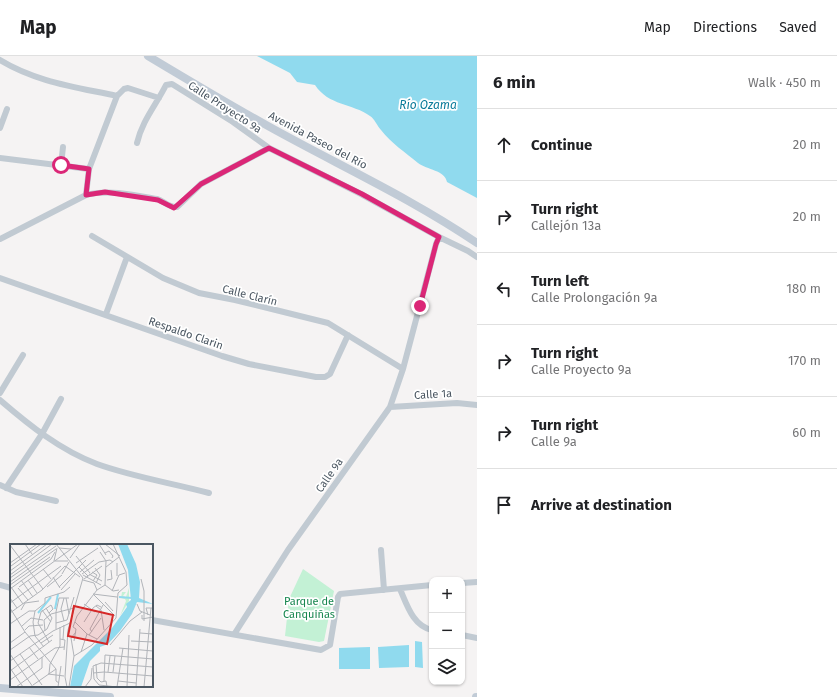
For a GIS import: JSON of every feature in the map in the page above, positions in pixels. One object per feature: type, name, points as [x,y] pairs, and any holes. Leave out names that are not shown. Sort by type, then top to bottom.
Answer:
[{"type":"street","name":"Avenida Paseo del Río","points":[[148,56],[268,126],[354,171],[453,226],[477,243]]},
{"type":"street","points":[[0,60],[19,72],[35,78],[117,96]]},
{"type":"street","name":"Calle Proyecto 9a","points":[[159,98],[166,85],[169,84],[233,122],[269,148],[362,194],[439,237],[468,250],[477,257]]},
{"type":"street","points":[[86,195],[89,169],[117,96],[124,89],[128,88],[159,98],[142,126],[137,143]]},
{"type":"street","points":[[0,128],[7,109]]},
{"type":"street","points":[[61,165],[63,147]]},
{"type":"street","points":[[0,238],[86,195],[105,192],[158,200],[174,208],[201,184],[269,148]]},
{"type":"street","points":[[0,158],[89,169]]},
{"type":"street","name":"Calle Clarín","points":[[92,236],[163,278],[199,293],[235,300],[328,323],[403,369]]},
{"type":"street","name":"Calle 9a","points":[[235,633],[288,550],[390,406],[403,369],[439,237]]},
{"type":"street","points":[[106,314],[127,257]]},
{"type":"street","name":"Respaldo Clarin","points":[[0,278],[106,314],[137,327],[249,364],[316,376],[324,377],[330,374],[348,335]]},
{"type":"street","points":[[0,393],[23,355]]},
{"type":"street","points":[[56,501],[16,492],[3,487],[42,434],[61,399]]},
{"type":"street","points":[[0,400],[42,434],[74,454],[96,464],[209,493]]},
{"type":"street","name":"Calle 1a","points":[[390,406],[457,403],[477,405]]},
{"type":"street","points":[[381,550],[384,590]]},
{"type":"street","points":[[465,583],[477,582]]},
{"type":"street","points":[[0,585],[10,588]]},
{"type":"street","points":[[153,620],[235,633],[321,650],[330,645],[338,597],[340,594],[429,585]]},
{"type":"street","points":[[400,589],[414,618],[423,627],[429,629]]},
{"type":"street","points":[[465,636],[477,638]]},
{"type":"street","points":[[0,688],[24,693],[110,697]]},
{"type":"green space","name":"Parque de Canquiñas","points":[[303,569],[334,591],[324,641],[319,642],[285,636],[289,599]]},
{"type":"water","name":"Río Ozama","points":[[257,56],[477,56],[477,198],[447,182],[443,175],[418,163],[389,139],[370,116],[334,101],[321,92],[315,85],[297,82],[290,73]]},
{"type":"water","points":[[415,641],[422,642],[423,668],[415,667]]},
{"type":"water","points":[[409,645],[409,667],[379,668],[378,647]]},
{"type":"water","points":[[370,647],[370,669],[339,669],[339,648]]},
{"type":"route","points":[[61,165],[89,169],[86,195],[97,192],[105,192],[158,200],[174,208],[177,207],[201,184],[228,169],[258,156],[269,148],[362,194],[439,237],[420,306]]}]
